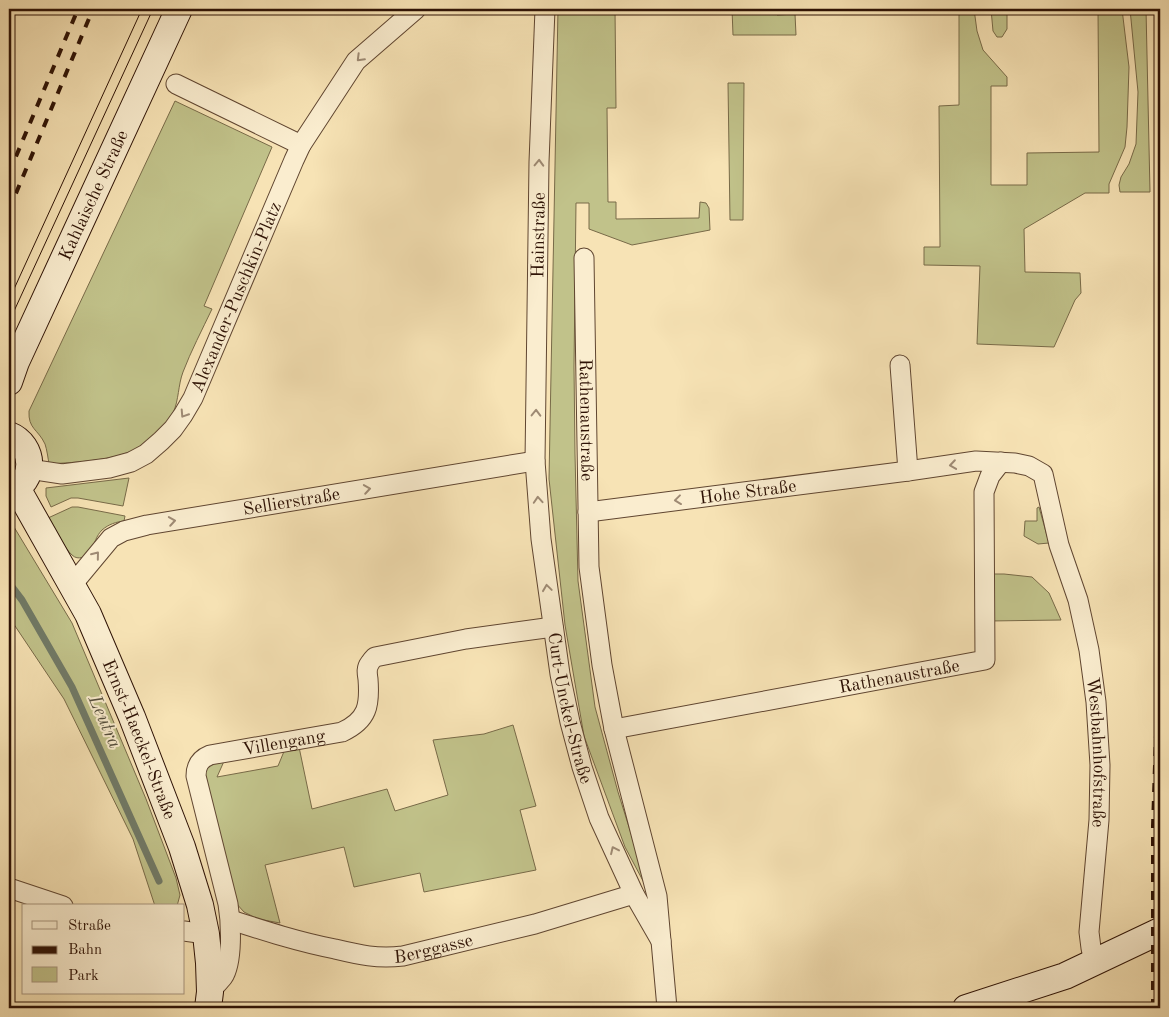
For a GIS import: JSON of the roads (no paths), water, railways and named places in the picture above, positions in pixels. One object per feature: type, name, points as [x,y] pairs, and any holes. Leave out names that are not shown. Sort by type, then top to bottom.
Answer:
[{"type":"main road","name":"Kahlaische Straße","points":[[9,382],[16,362],[179,9]]},
{"type":"main road","name":"Ernst-Haeckel-Straße","points":[[9,434],[19,440],[24,446],[30,461],[18,483],[88,614],[132,717],[192,876],[200,905],[195,932],[209,963],[209,1000]]},
{"type":"main road","points":[[966,1008],[1065,976],[1160,930]]},
{"type":"street","name":"Alexander-Puschkin-Platz","points":[[18,483],[62,474],[109,468],[130,462],[146,454],[173,429],[193,398],[301,145],[356,61],[416,9]]},
{"type":"street","name":"Hainstraße","points":[[535,461],[539,162],[545,9]]},
{"type":"street","points":[[176,84],[301,145]]},
{"type":"street","name":"Rathenaustraße","points":[[584,258],[589,567],[602,665],[614,729],[657,896],[667,1008]]},
{"type":"street","points":[[900,365],[908,471]]},
{"type":"street","name":"Sellierstraße","points":[[72,585],[112,538],[124,531],[166,522],[535,461]]},
{"type":"street","name":"Curt-Unckel-Straße","points":[[535,461],[541,539],[552,627],[570,722],[582,767],[599,818],[634,894],[661,941]]},
{"type":"street","name":"Hohe Straße","points":[[588,512],[976,461],[1015,463],[1029,466],[1043,474]]},
{"type":"street","name":"Rathenaustraße","points":[[614,729],[985,660],[984,492],[990,476],[1001,462]]},
{"type":"street","name":"Westbahnhofstraße","points":[[1043,474],[1059,545],[1078,600],[1089,650],[1096,702],[1100,765],[1099,820],[1089,932],[1094,963]]},
{"type":"street","name":"Villengang","points":[[209,1000],[226,969],[231,920],[196,776],[199,762],[210,755],[342,732],[350,728],[359,722],[365,713],[369,696],[367,668],[375,657],[466,639],[552,627]]},
{"type":"street","points":[[9,888],[16,892],[56,904]]},
{"type":"street","name":"Berggasse","points":[[231,920],[308,943],[367,956],[387,958],[403,956],[535,924],[634,894]]},
{"type":"waterway","name":"Leutra","points":[[9,583],[22,600],[72,687],[159,881]]},
{"type":"tram line","points":[[9,300],[142,9]]},
{"type":"tram line","points":[[9,322],[153,9]]},
{"type":"railway","points":[[9,173],[78,9]]},
{"type":"railway","points":[[9,210],[93,9]]},
{"type":"railway","points":[[1153,1008],[1153,826],[1160,615]]}]
